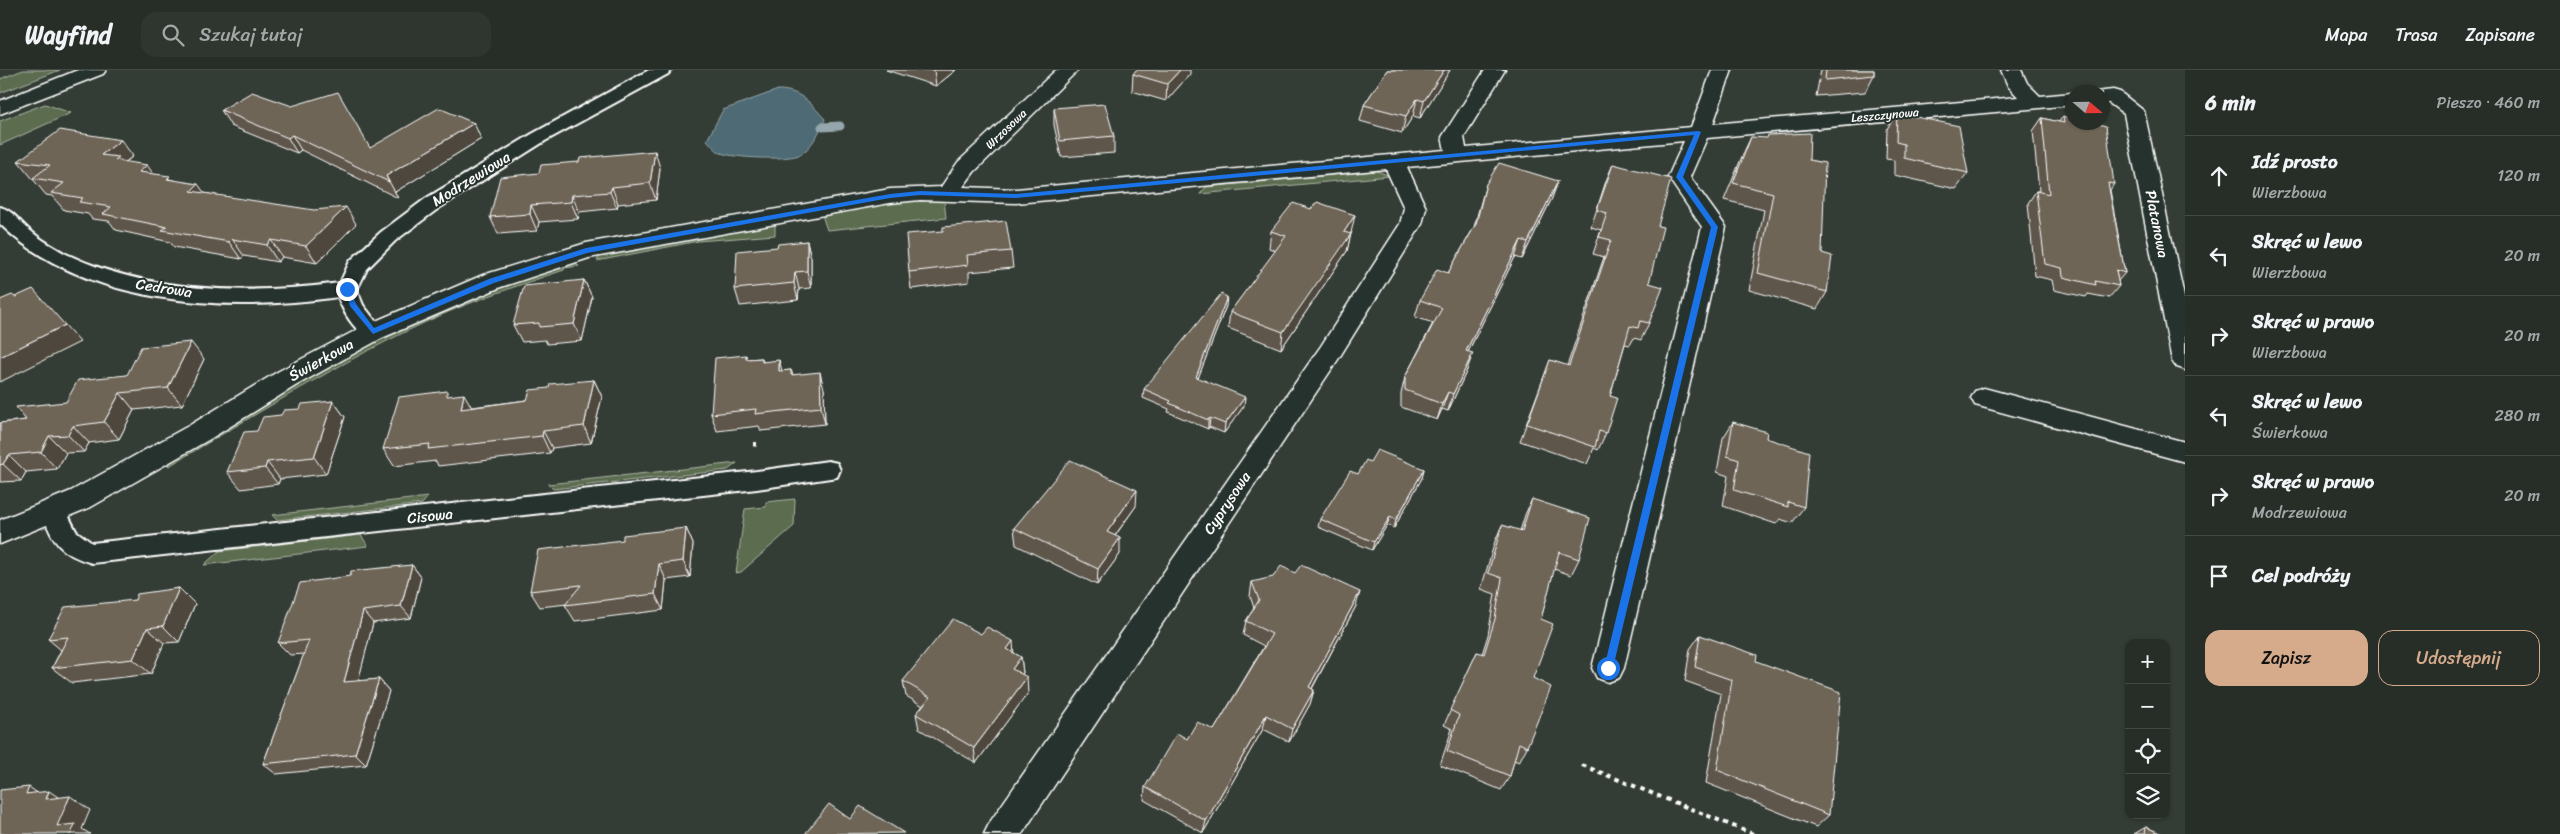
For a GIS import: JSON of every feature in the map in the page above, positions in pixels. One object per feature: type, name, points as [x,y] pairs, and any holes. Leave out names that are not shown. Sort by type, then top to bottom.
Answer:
[{"type":"street","points":[[0,108],[96,70]]},
{"type":"street","name":"Wrzosowa","points":[[950,193],[954,182],[966,167],[1068,70]]},
{"type":"street","points":[[1459,156],[1455,149],[1453,137],[1495,70]]},
{"type":"street","points":[[1608,668],[1714,227],[1679,177],[1722,70]]},
{"type":"street","points":[[2011,70],[2018,86],[2035,102]]},
{"type":"street","name":"Platanowa","points":[[2110,97],[2134,111],[2185,361]]},
{"type":"street","name":"Leszczynowa","points":[[1698,132],[2065,100]]},
{"type":"street","name":"Świerkowa","points":[[0,532],[54,512],[140,467],[288,378],[373,332],[492,281],[586,251],[890,196],[950,193],[1016,196],[1459,156],[1698,132]]},
{"type":"street","name":"Cyprysowa","points":[[1002,834],[1330,352],[1407,230],[1415,208],[1394,162]]},
{"type":"street","points":[[1984,398],[2185,452]]},
{"type":"lane","name":"Modrzewiowa","points":[[347,289],[356,266],[375,245],[416,214],[526,145],[662,70]]},
{"type":"lane","name":"Cedrowa","points":[[0,213],[35,244],[56,256],[104,276],[152,288],[216,296],[272,297],[347,289]]},
{"type":"lane","points":[[347,289],[353,305],[373,332]]},
{"type":"lane","name":"Cisowa","points":[[54,512],[63,536],[67,541],[81,550],[92,553],[756,480],[828,470]]},
{"type":"path","points":[[755,442],[755,449]]},
{"type":"path","points":[[1582,765],[1753,834]]},
{"type":"green space","points":[[23,70],[60,70],[0,93],[0,79]]},
{"type":"green space","points":[[45,104],[71,113],[0,145],[0,121]]},
{"type":"green space","points":[[1377,171],[1390,176],[1200,194],[1206,187]]},
{"type":"green space","points":[[913,199],[944,200],[946,218],[827,230],[822,215]]},
{"type":"green space","points":[[775,224],[775,235],[698,241],[597,261],[600,255]]},
{"type":"green space","points":[[573,262],[579,266],[564,268],[564,270],[481,299],[398,335],[299,389],[169,466],[166,463],[365,344],[477,295]]},
{"type":"green space","points":[[737,463],[728,470],[553,489],[548,484]]},
{"type":"green space","points":[[428,497],[422,504],[277,520],[272,515]]},
{"type":"green space","points":[[795,499],[794,526],[741,572],[736,573],[745,509],[766,507],[766,502]]},
{"type":"green space","points":[[361,535],[368,546],[204,565],[219,551]]},
{"type":"water","points":[[778,90],[793,92],[799,95],[810,103],[825,119],[815,138],[801,154],[785,158],[728,155],[719,152],[707,140],[723,110]]},
{"type":"building","points":[[1136,70],[1180,70],[1167,84],[1133,74]]},
{"type":"building","points":[[1387,70],[1444,70],[1424,101],[1417,99],[1406,116],[1364,105]]},
{"type":"building","points":[[1826,70],[1874,70],[1874,75],[1825,80]]},
{"type":"building","points":[[252,92],[292,106],[338,92],[370,148],[439,108],[474,123],[386,176],[389,182],[292,135],[288,138],[221,110]]},
{"type":"building","points":[[1105,104],[1114,136],[1060,141],[1054,108]]},
{"type":"building","points":[[1897,113],[1959,126],[1968,173],[1904,158],[1904,144],[1896,142]]},
{"type":"building","points":[[2063,116],[2065,117],[2065,130],[2107,130],[2114,184],[2108,183],[2125,273],[2116,270],[2119,286],[2095,281],[2096,285],[2063,277],[2062,268],[2045,264],[2036,191],[2049,194],[2042,118],[2064,123]]},
{"type":"building","points":[[60,130],[121,140],[101,155],[119,157],[115,160],[147,165],[139,172],[170,176],[167,179],[198,184],[191,191],[314,210],[346,207],[306,246],[271,240],[267,245],[232,239],[229,242],[162,230],[167,227],[103,214],[111,207],[79,202],[83,198],[51,193],[64,183],[33,178],[50,165],[18,161]]},
{"type":"building","points":[[1810,133],[1809,160],[1825,163],[1822,253],[1832,256],[1827,292],[1758,273],[1773,193],[1733,183],[1751,137],[1767,138],[1768,135]]},
{"type":"building","points":[[655,151],[650,183],[612,187],[610,192],[572,195],[571,202],[531,205],[530,214],[490,217],[500,177],[539,173],[541,165],[579,162],[580,158]]},
{"type":"building","points":[[1499,163],[1558,181],[1528,242],[1521,240],[1466,351],[1473,353],[1453,394],[1448,392],[1442,404],[1405,390],[1405,377],[1442,308],[1420,300],[1437,269],[1448,273],[1476,224],[1486,184]]},
{"type":"building","points":[[1613,164],[1671,179],[1658,226],[1663,227],[1649,283],[1663,287],[1649,323],[1640,321],[1638,328],[1630,326],[1610,396],[1617,398],[1606,433],[1599,431],[1595,447],[1527,424],[1550,360],[1569,366],[1611,240],[1599,237],[1607,213],[1597,210]]},
{"type":"building","points":[[1317,202],[1355,215],[1344,232],[1351,234],[1283,332],[1230,312],[1286,236],[1271,231],[1293,203],[1311,209]]},
{"type":"building","points":[[1006,221],[1011,251],[967,255],[968,265],[909,272],[906,234],[943,231],[943,227]]},
{"type":"building","points":[[807,241],[807,271],[795,272],[794,283],[735,289],[737,251],[777,247],[778,244]]},
{"type":"building","points":[[584,280],[574,324],[539,327],[539,323],[513,325],[524,286]]},
{"type":"building","points":[[33,289],[65,325],[0,357],[0,300],[12,295],[15,297]]},
{"type":"building","points":[[1221,294],[1227,297],[1196,377],[1245,397],[1225,424],[1210,418],[1208,420],[1169,403],[1171,401],[1144,389]]},
{"type":"building","points":[[191,342],[168,388],[120,393],[104,422],[73,426],[68,435],[49,436],[41,452],[9,455],[3,464],[0,465],[0,423],[26,420],[16,407],[66,402],[78,380],[127,375],[141,347]]},
{"type":"building","points":[[746,355],[746,359],[762,358],[762,362],[779,360],[779,371],[791,370],[791,375],[820,372],[821,407],[755,414],[756,409],[711,414],[715,358]]},
{"type":"building","points":[[594,380],[584,426],[543,431],[542,436],[508,440],[428,449],[430,444],[383,449],[399,397],[447,391],[447,396],[464,394],[461,409],[527,400],[530,390],[549,388],[550,384]]},
{"type":"building","points":[[333,401],[314,457],[267,462],[265,468],[227,472],[244,432],[257,431],[263,417],[281,415],[284,410],[300,409],[302,404]]},
{"type":"building","points":[[1733,422],[1767,432],[1766,438],[1809,452],[1804,507],[1788,502],[1788,507],[1734,490],[1739,460],[1727,456]]},
{"type":"building","points":[[1377,450],[1424,469],[1396,520],[1390,517],[1374,542],[1320,519],[1350,471],[1358,474],[1366,460],[1370,462]]},
{"type":"building","points":[[1070,460],[1137,490],[1107,532],[1120,538],[1098,569],[1014,528]]},
{"type":"building","points":[[1532,499],[1590,518],[1579,559],[1559,552],[1541,619],[1553,624],[1533,678],[1551,687],[1527,747],[1519,743],[1510,776],[1447,751],[1459,715],[1450,710],[1477,652],[1484,654],[1495,619],[1502,578],[1488,573],[1502,525],[1522,531]]},
{"type":"building","points":[[686,528],[683,561],[659,564],[655,594],[565,605],[581,585],[530,591],[538,550],[623,540],[623,535]]},
{"type":"building","points":[[412,565],[401,606],[363,611],[344,682],[379,679],[355,754],[263,764],[309,640],[278,643],[300,583],[350,576],[351,571]]},
{"type":"building","points":[[1301,565],[1360,592],[1309,687],[1314,690],[1292,729],[1266,715],[1206,821],[1145,787],[1177,733],[1187,739],[1197,722],[1214,730],[1272,634],[1246,621],[1259,600],[1252,582],[1273,577],[1281,566],[1295,573]]},
{"type":"building","points":[[179,588],[163,626],[147,628],[133,659],[52,668],[68,637],[48,639],[65,607],[135,600],[137,594]]},
{"type":"building","points":[[953,619],[981,634],[987,627],[1013,641],[1007,649],[1021,657],[1012,669],[1027,677],[974,748],[916,714],[930,697],[903,681]]},
{"type":"building","points":[[1700,635],[1757,655],[1756,661],[1841,692],[1829,815],[1717,770],[1732,680],[1695,667]]},
{"type":"building","points":[[29,787],[26,794],[49,791],[46,799],[70,796],[57,826],[75,824],[71,834],[0,834],[0,790]]},
{"type":"building","points":[[829,804],[850,819],[860,806],[904,833],[805,834]]},
{"type":"building","points":[[2146,827],[2162,834],[2145,834]]},
{"type":"waterway","points":[[822,127],[840,126]]},
{"type":"route","points":[[347,289],[353,305],[373,332],[492,281],[586,251],[890,196],[950,193],[992,197],[1016,196],[1459,156],[1698,132],[1679,177],[1714,227],[1608,668]]}]
